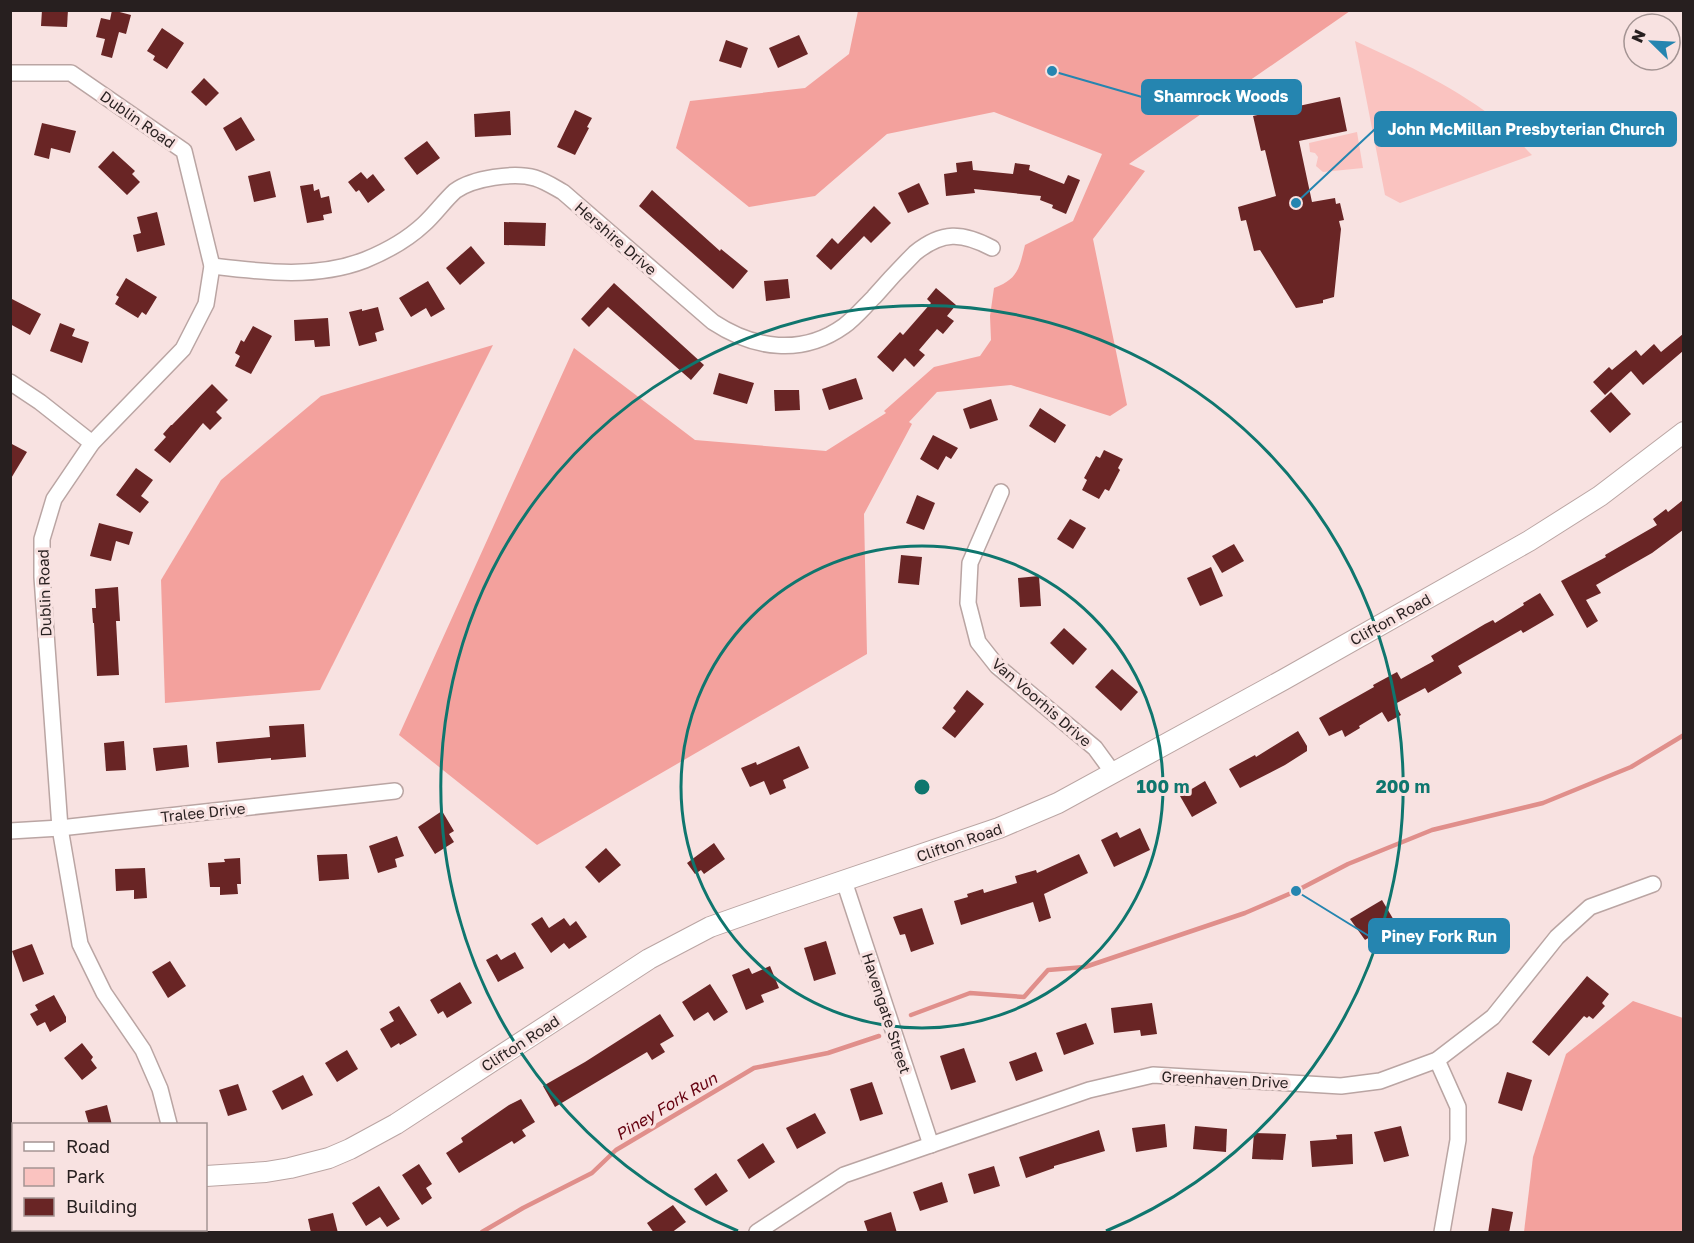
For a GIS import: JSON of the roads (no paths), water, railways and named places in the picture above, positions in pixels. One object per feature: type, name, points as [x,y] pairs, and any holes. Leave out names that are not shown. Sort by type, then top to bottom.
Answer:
[{"type":"main road","name":"Clifton Road","points":[[207,1176],[290,1168],[329,1158],[350,1149],[403,1120],[623,976],[669,948],[710,927],[999,828],[1058,803],[1114,774],[1529,541],[1600,496],[1683,432]]},
{"type":"street","name":"Dublin Road","points":[[10,72],[71,73],[184,151],[212,266],[206,304],[183,349],[92,442],[54,499],[42,539],[42,577],[60,828],[80,944],[104,993],[143,1050],[160,1089],[168,1123]]},
{"type":"street","name":"Hershire Drive","points":[[212,266],[283,272],[333,270],[364,260],[398,244],[424,224],[455,191],[467,185],[485,179],[525,176],[563,192],[719,326],[754,342],[782,346],[811,341],[843,327],[915,253],[936,239],[948,236],[967,237],[992,248]]},
{"type":"street","points":[[10,382],[92,442]]},
{"type":"street","name":"Van Voorhis Drive","points":[[1001,492],[970,563],[968,603],[978,642],[997,666],[1095,748],[1114,774]]},
{"type":"street","name":"Tralee Drive","points":[[10,831],[60,828],[394,791]]},
{"type":"street","name":"Havengate Street","points":[[844,881],[931,1145]]},
{"type":"street","name":"Greenhaven Drive","points":[[757,1233],[844,1175],[1089,1090],[1152,1075],[1341,1086],[1380,1081],[1437,1060],[1493,1017],[1557,937],[1590,907],[1653,884]]},
{"type":"street","points":[[1437,1060],[1458,1107],[1458,1140],[1442,1233]]},
{"type":"waterway","name":"Piney Fork Run","points":[[911,1015],[970,993],[1024,997],[1048,970],[1085,967],[1245,913],[1296,891],[1348,864],[1432,830],[1543,803],[1631,767],[1684,735]]},
{"type":"waterway","name":"Piney Fork Run","points":[[482,1232],[592,1173],[616,1150],[754,1068],[828,1053],[879,1036]]},
{"type":"place","name":"Shamrock Woods","points":[[1052,71]]},
{"type":"place","name":"John McMillan Presbyterian Church","points":[[1296,203]]},
{"type":"place","name":"Piney Fork Run","points":[[1296,891]]}]
